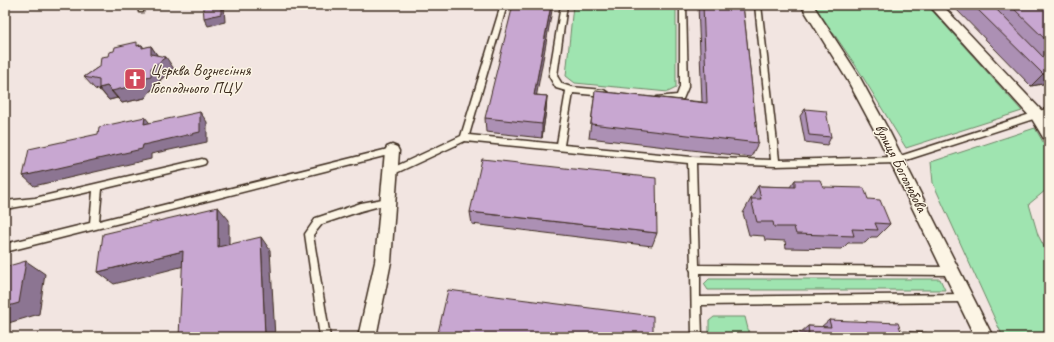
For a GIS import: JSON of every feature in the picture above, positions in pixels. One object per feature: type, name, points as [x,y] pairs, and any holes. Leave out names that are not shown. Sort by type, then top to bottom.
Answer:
[{"type":"street","name":"вулиця Боголюбова","points":[[807,5],[854,79],[897,160],[984,337]]},
{"type":"street","points":[[935,5],[1043,113],[1049,135]]},
{"type":"street","points":[[367,337],[383,262],[392,151]]},
{"type":"lane","points":[[464,138],[504,5]]},
{"type":"lane","points":[[564,5],[553,76],[559,86],[570,90],[609,94]]},
{"type":"lane","points":[[654,98],[669,99],[680,97],[684,87],[683,5]]},
{"type":"lane","points":[[758,5],[775,163]]},
{"type":"lane","points":[[560,148],[570,90]]},
{"type":"lane","points":[[391,172],[464,138],[692,160],[775,163],[897,160],[1043,113]]},
{"type":"lane","points":[[5,248],[392,151]]},
{"type":"lane","points":[[692,160],[697,337]]},
{"type":"lane","points":[[5,205],[35,202],[202,162]]},
{"type":"lane","points":[[94,226],[98,186]]},
{"type":"lane","points":[[325,337],[309,234],[319,221],[361,207],[388,201]]},
{"type":"lane","points":[[694,269],[952,271]]},
{"type":"lane","points":[[696,301],[966,298]]},
{"type":"green space","points":[[573,5],[676,5],[676,88],[668,92],[575,83],[566,76]]},
{"type":"green space","points":[[814,5],[927,5],[1022,111],[906,148],[858,69]]},
{"type":"green space","points":[[1035,128],[1046,147],[1049,156],[1049,180],[1046,190],[1029,204],[1038,235],[1049,256],[1049,337],[1003,337],[933,183],[931,162]]},
{"type":"green space","points":[[709,279],[940,279],[945,290],[708,290],[704,284]]},
{"type":"green space","points":[[714,317],[745,317],[750,337],[709,337],[709,321]]},
{"type":"building","points":[[203,5],[221,5],[221,14],[204,18]]},
{"type":"building","points":[[513,5],[551,5],[534,95],[547,96],[542,124],[485,118]]},
{"type":"building","points":[[703,5],[743,5],[758,143],[591,124],[595,91],[707,103]]},
{"type":"building","points":[[973,5],[992,5],[1049,63],[1049,73],[1043,74]]},
{"type":"building","points":[[1010,5],[1049,5],[1049,43]]},
{"type":"building","points":[[137,42],[137,46],[142,45],[142,48],[151,46],[151,54],[166,57],[151,68],[151,76],[142,78],[136,85],[112,91],[107,86],[99,88],[99,80],[84,77],[100,66],[101,57],[108,56],[109,52],[114,51],[115,47]]},
{"type":"building","points":[[805,109],[826,111],[831,137],[809,135]]},
{"type":"building","points":[[200,112],[200,132],[143,145],[142,149],[23,176],[29,149],[98,134],[99,127],[145,117],[144,124]]},
{"type":"building","points":[[482,159],[656,178],[657,233],[470,212]]},
{"type":"building","points":[[795,180],[820,180],[823,187],[864,188],[868,199],[880,200],[890,224],[875,223],[878,230],[852,229],[854,236],[796,234],[794,227],[774,227],[773,222],[757,222],[751,199],[761,199],[758,186],[795,187]]},
{"type":"building","points":[[218,207],[218,247],[261,237],[265,337],[179,337],[183,251],[98,272],[103,234]]},
{"type":"building","points":[[26,261],[19,303],[5,307],[5,267]]},
{"type":"building","points":[[448,290],[653,316],[653,337],[437,337]]},
{"type":"building","points":[[829,320],[898,323],[901,331],[927,333],[929,337],[792,337],[791,332],[809,334],[808,326],[831,327]]},
{"type":"place","name":"Церква Вознесіння Господнього ПЦУ","points":[[135,79]]}]
